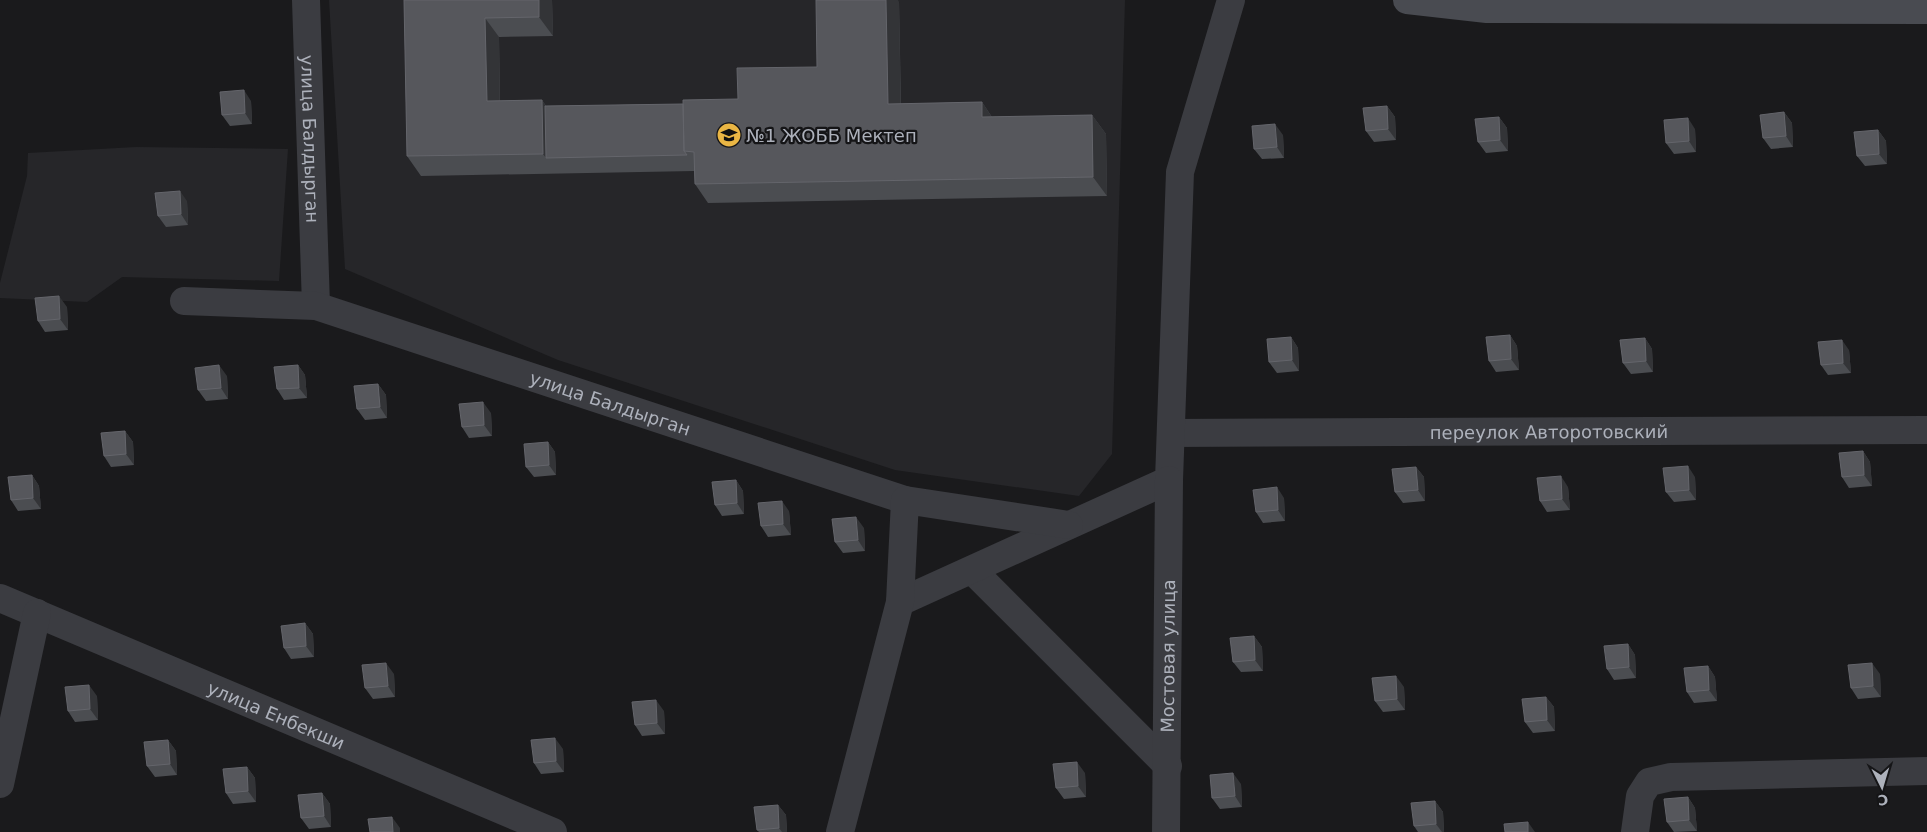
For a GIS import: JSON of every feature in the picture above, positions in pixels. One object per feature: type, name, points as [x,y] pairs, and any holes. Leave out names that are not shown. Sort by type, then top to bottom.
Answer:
[{"type":"main road","points":[[1407,0],[1487,9],[1927,10]]},
{"type":"street","name":"улица Балдырган","points":[[306,0],[316,306]]},
{"type":"street","name":"Мостовая улица","points":[[1166,832],[1169,480],[1180,172],[1231,0]]},
{"type":"street","name":"улица Балдырган","points":[[184,301],[316,306],[905,500],[1069,525]]},
{"type":"street","name":"переулок Авторотовский","points":[[1171,433],[1927,430]]},
{"type":"street","points":[[900,602],[1169,480]]},
{"type":"street","points":[[840,832],[900,602],[905,500]]},
{"type":"street","points":[[972,570],[1168,766]]},
{"type":"street","name":"улица Енбекши","points":[[0,598],[553,832]]},
{"type":"street","points":[[0,784],[37,613]]},
{"type":"street","points":[[1635,832],[1640,796],[1649,782],[1671,777],[1927,771]]},
{"type":"shaded area","name":"№1 ЖОББ Мектеп","points":[[329,0],[1125,0],[1112,454],[1079,496],[895,470],[558,360],[345,269]]},
{"type":"shaded area","points":[[136,147],[288,149],[279,281],[122,277],[87,302],[0,298],[0,283],[27,176],[28,153]]},
{"type":"building","points":[[404,0],[539,0],[539,17],[485,18],[487,101],[542,100],[543,154],[407,156]]},
{"type":"building","points":[[816,0],[886,0],[888,104],[982,102],[982,117],[1092,115],[1093,177],[695,184],[694,152],[684,151],[683,100],[738,99],[737,68],[817,67]]},
{"type":"building","points":[[244,90],[245,113],[222,115],[220,92]]},
{"type":"building","points":[[683,104],[684,151],[687,155],[546,158],[545,106]]},
{"type":"building","points":[[1387,106],[1388,129],[1366,131],[1363,108]]},
{"type":"building","points":[[1784,112],[1786,136],[1763,138],[1760,115]]},
{"type":"building","points":[[1499,117],[1500,140],[1478,142],[1475,119]]},
{"type":"building","points":[[1688,118],[1689,141],[1666,143],[1664,120]]},
{"type":"building","points":[[1275,124],[1277,147],[1254,149],[1252,126]]},
{"type":"building","points":[[1878,130],[1879,154],[1857,156],[1854,132]]},
{"type":"building","points":[[180,191],[181,214],[158,216],[155,193]]},
{"type":"building","points":[[59,296],[60,319],[38,321],[35,298]]},
{"type":"building","points":[[1510,335],[1511,359],[1489,361],[1486,337]]},
{"type":"building","points":[[1291,337],[1292,360],[1269,362],[1267,339]]},
{"type":"building","points":[[1645,338],[1646,361],[1623,363],[1620,340]]},
{"type":"building","points":[[1842,340],[1843,363],[1821,365],[1818,342]]},
{"type":"building","points":[[219,365],[221,388],[198,390],[195,368]]},
{"type":"building","points":[[298,365],[299,388],[277,389],[274,367]]},
{"type":"building","points":[[378,384],[380,407],[357,409],[354,386]]},
{"type":"building","points":[[483,402],[484,425],[462,427],[459,404]]},
{"type":"building","points":[[125,431],[126,454],[104,456],[101,433]]},
{"type":"building","points":[[548,442],[549,465],[526,467],[524,444]]},
{"type":"building","points":[[1863,451],[1864,475],[1842,477],[1839,453]]},
{"type":"building","points":[[1688,466],[1689,490],[1666,492],[1663,468]]},
{"type":"building","points":[[1416,467],[1418,490],[1395,492],[1392,469]]},
{"type":"building","points":[[32,475],[33,498],[11,500],[8,477]]},
{"type":"building","points":[[1561,476],[1562,499],[1540,501],[1537,478]]},
{"type":"building","points":[[736,480],[737,503],[715,505],[712,482]]},
{"type":"building","points":[[1277,487],[1278,510],[1256,512],[1253,490]]},
{"type":"building","points":[[782,501],[783,524],[761,526],[758,503]]},
{"type":"building","points":[[856,517],[858,540],[835,542],[832,519]]},
{"type":"building","points":[[305,623],[306,646],[284,648],[281,626]]},
{"type":"building","points":[[1254,636],[1255,660],[1233,662],[1230,638]]},
{"type":"building","points":[[1628,644],[1629,667],[1607,669],[1604,646]]},
{"type":"building","points":[[386,663],[388,686],[365,688],[362,665]]},
{"type":"building","points":[[1872,663],[1873,686],[1851,688],[1848,665]]},
{"type":"building","points":[[1708,666],[1709,690],[1687,692],[1684,668]]},
{"type":"building","points":[[1396,676],[1397,699],[1375,701],[1372,678]]},
{"type":"building","points":[[89,685],[90,709],[68,711],[65,687]]},
{"type":"building","points":[[1546,697],[1547,720],[1525,722],[1522,699]]},
{"type":"building","points":[[656,700],[657,723],[635,725],[632,702]]},
{"type":"building","points":[[555,738],[556,761],[534,763],[531,740]]},
{"type":"building","points":[[168,740],[170,764],[147,766],[144,742]]},
{"type":"building","points":[[1077,762],[1078,786],[1056,788],[1053,764]]},
{"type":"building","points":[[247,767],[248,791],[226,793],[223,769]]},
{"type":"building","points":[[1233,773],[1235,796],[1212,798],[1210,775]]},
{"type":"building","points":[[322,793],[324,816],[301,818],[298,795]]},
{"type":"building","points":[[1688,797],[1689,820],[1667,822],[1664,799]]},
{"type":"building","points":[[1435,801],[1436,824],[1414,826],[1411,803]]},
{"type":"building","points":[[778,805],[779,828],[757,830],[754,807]]},
{"type":"building","points":[[392,817],[393,832],[370,832],[368,819]]},
{"type":"building","points":[[1528,822],[1528,832],[1505,832],[1504,824]]},
{"type":"place","name":"№1 ЖОББ Мектеп","points":[[729,135]]}]
